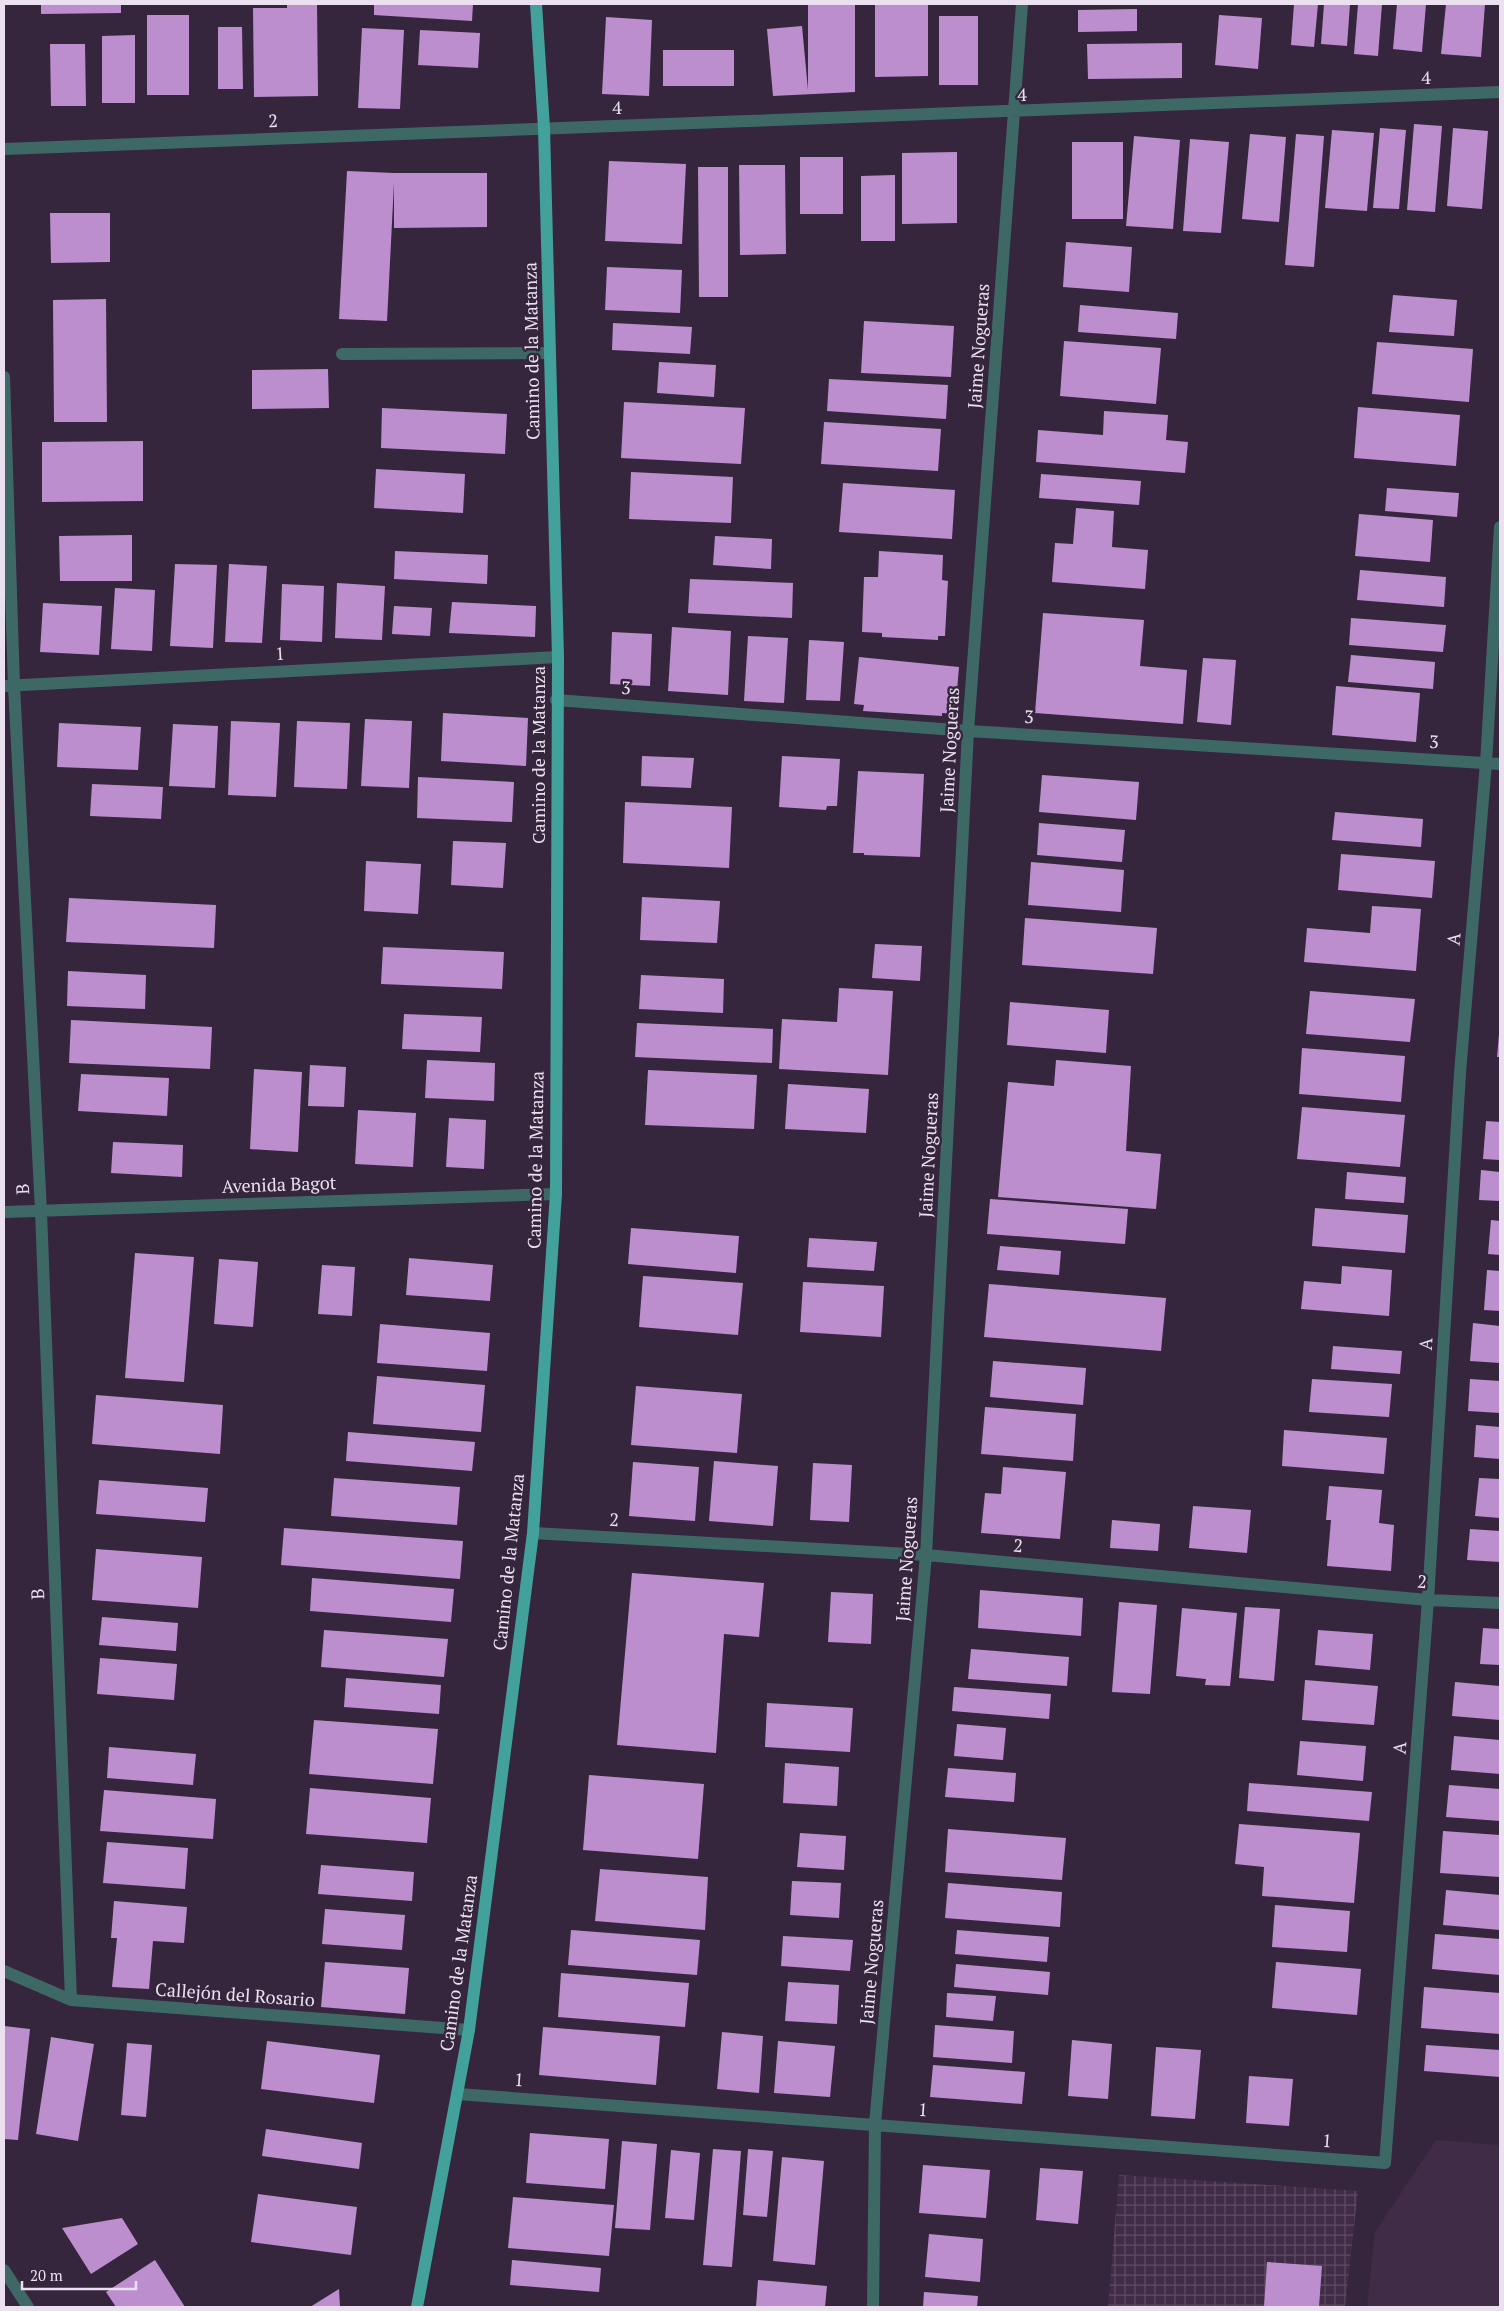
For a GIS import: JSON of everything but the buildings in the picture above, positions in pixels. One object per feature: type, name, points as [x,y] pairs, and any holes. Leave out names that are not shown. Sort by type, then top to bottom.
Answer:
[{"type":"main road","name":"Camino de la Matanza","points":[[417,2307],[470,2030],[533,1532],[556,1194],[556,700],[558,657],[544,128],[536,4]]},
{"type":"street","name":"Jaime Nogueras","points":[[873,2307],[875,2124],[926,1555],[968,731],[1022,4]]},
{"type":"street","name":"4","points":[[544,128],[1014,112],[1500,92]]},
{"type":"street","name":"2","points":[[4,149],[544,128]]},
{"type":"street","points":[[342,354],[550,354]]},
{"type":"street","name":"B","points":[[4,377],[9,686],[41,1211],[71,2000]]},
{"type":"street","name":"A","points":[[1386,2163],[1428,1600],[1460,1072],[1486,763],[1500,527]]},
{"type":"street","name":"1","points":[[9,686],[558,657]]},
{"type":"street","name":"3","points":[[556,700],[968,731],[1500,764]]},
{"type":"street","name":"Avenida Bagot","points":[[4,1212],[556,1194]]},
{"type":"street","name":"2","points":[[533,1532],[926,1555],[1428,1600],[1500,1603]]},
{"type":"street","name":"Callejón del Rosario","points":[[4,1972],[71,2000],[470,2030]]},
{"type":"street","name":"1","points":[[458,2094],[1386,2163]]},
{"type":"street","points":[[4,2270],[28,2307]]},
{"type":"shaded area","points":[[1436,2140],[1500,2145],[1500,2307],[1367,2307],[1375,2232]]},
{"type":"shaded area","points":[[1119,2175],[1358,2191],[1345,2307],[1108,2307]]}]
